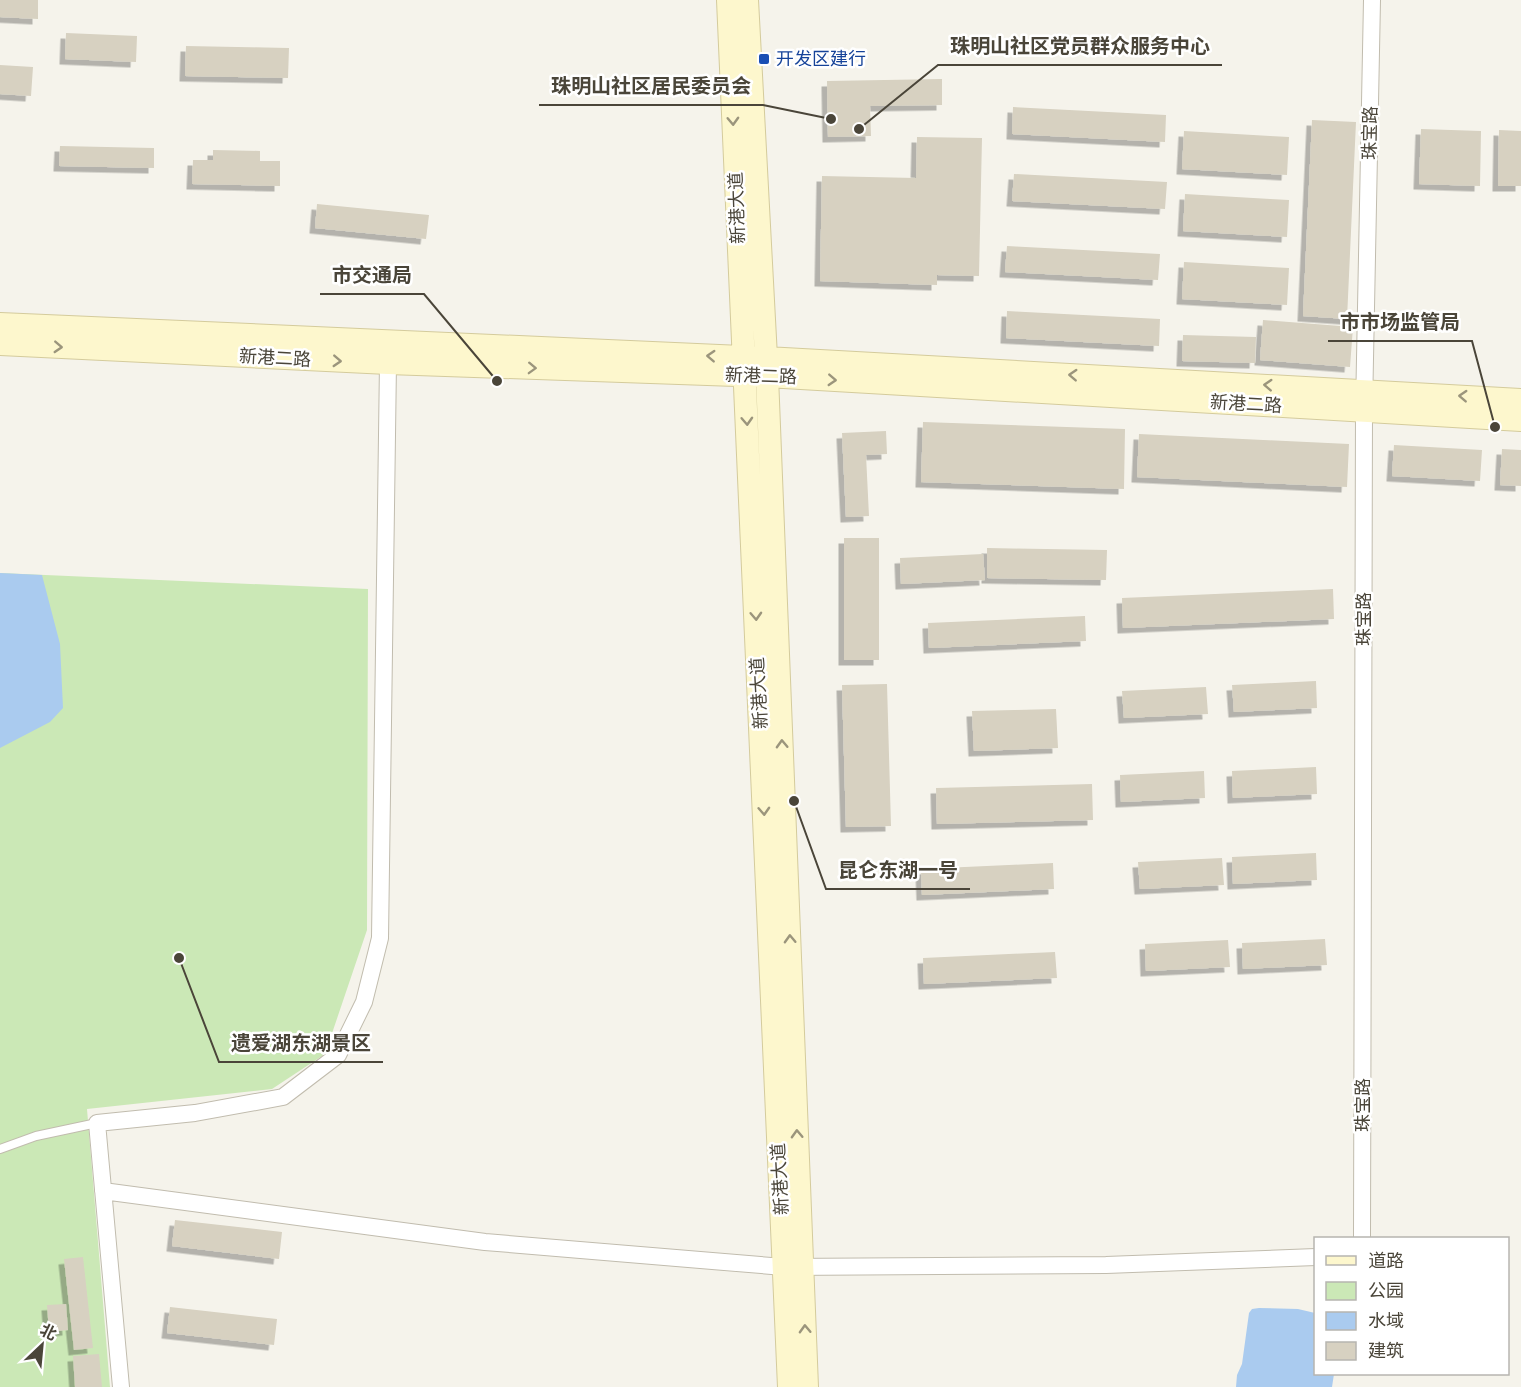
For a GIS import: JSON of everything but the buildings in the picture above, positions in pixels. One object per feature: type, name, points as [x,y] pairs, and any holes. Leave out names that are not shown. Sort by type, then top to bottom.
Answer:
[{"type":"main road","name":"新港大道","points":[[728,0],[755,367]]},
{"type":"main road","name":"新港大道","points":[[747,0],[755,367],[793,1267],[807,1387]]},
{"type":"main road","name":"新港二路","points":[[0,324],[1365,400],[1521,400]]},
{"type":"main road","name":"新港二路","points":[[0,344],[388,363],[755,367]]},
{"type":"main road","name":"新港二路","points":[[1365,400],[1521,420]]},
{"type":"main road","name":"新港大道","points":[[789,1387],[793,1267]]},
{"type":"street","name":"珠宝路","points":[[1362,1237],[1365,400],[1372,0]]},
{"type":"street","points":[[121,1387],[97,1123],[195,1113],[283,1097],[338,1055],[364,1002],[380,938],[388,363]]},
{"type":"street","points":[[104,1191],[485,1242],[793,1267],[1106,1265],[1314,1257]]},
{"type":"lane","points":[[0,1149],[36,1136],[97,1123]]},
{"type":"green space","points":[[0,573],[368,589],[367,930],[325,1054],[272,1089],[87,1109],[110,1387],[0,1387]]},
{"type":"water","points":[[0,573],[42,575],[60,644],[63,708],[50,722],[0,748]]},
{"type":"water","points":[[1252,1309],[1298,1309],[1314,1313],[1314,1375],[1334,1375],[1332,1387],[1236,1387],[1237,1375],[1242,1364],[1249,1313]]},
{"type":"place","name":"开发区建行","points":[[764,59]]},
{"type":"place","name":"珠明山社区居民委员会","points":[[831,119]]},
{"type":"place","name":"珠明山社区党员群众服务中心","points":[[859,129]]},
{"type":"place","name":"市交通局","points":[[497,381]]},
{"type":"place","name":"市市场监管局","points":[[1495,427]]},
{"type":"place","name":"昆仑东湖一号","points":[[794,801]]},
{"type":"place","name":"遗爱湖东湖景区","points":[[179,958]]}]
